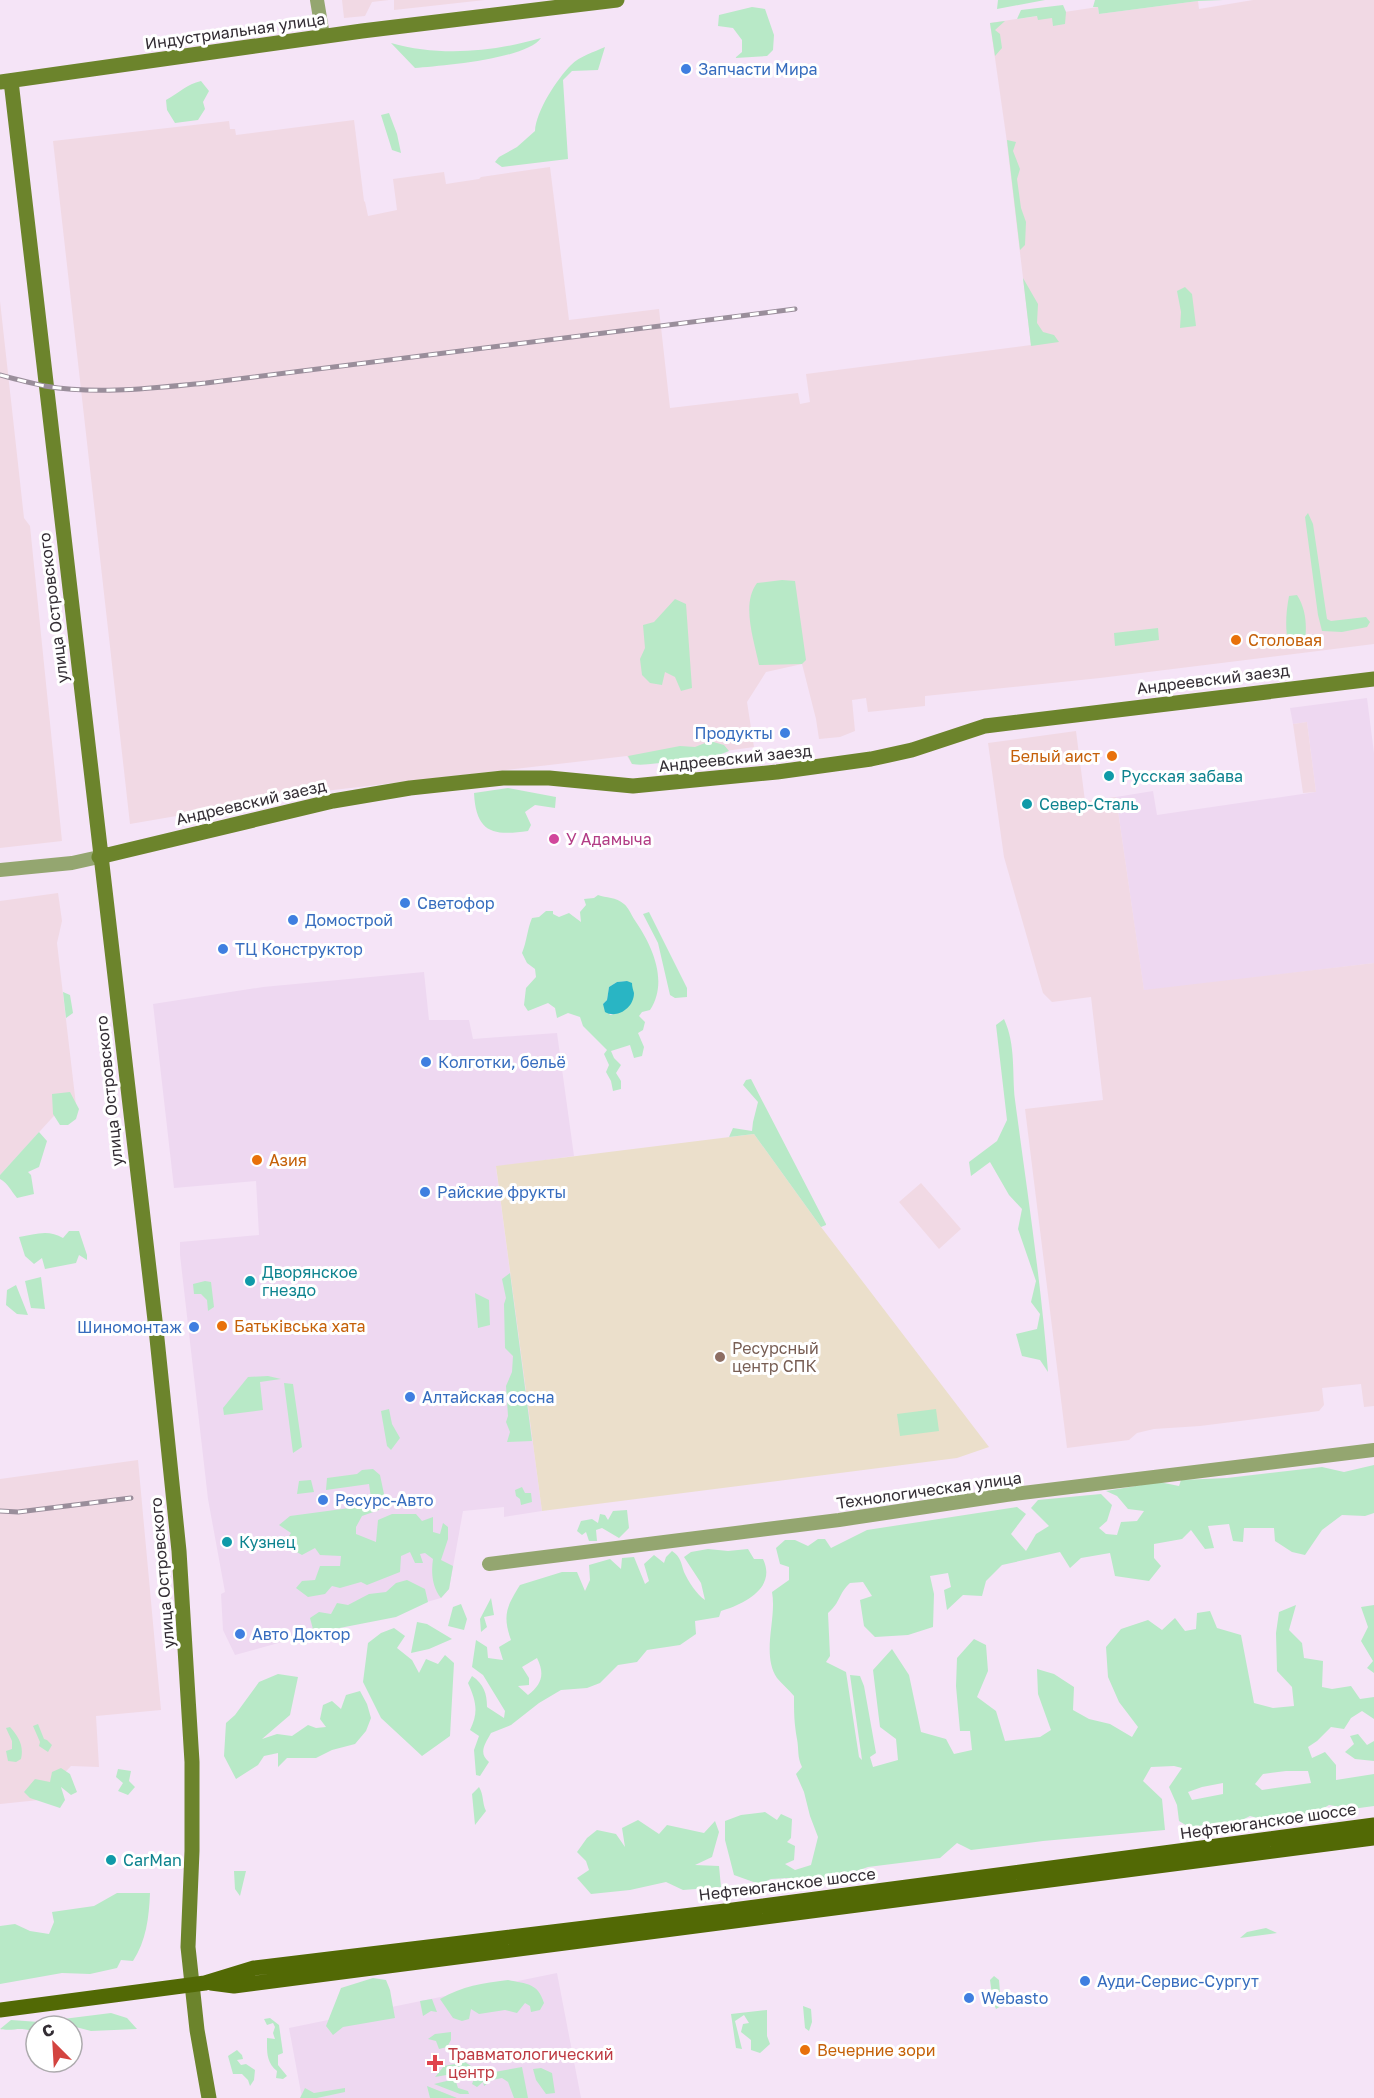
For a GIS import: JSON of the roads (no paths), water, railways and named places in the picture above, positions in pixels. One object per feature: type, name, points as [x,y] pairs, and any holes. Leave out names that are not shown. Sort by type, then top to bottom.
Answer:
[{"type":"main road","name":"Индустриальная улица","points":[[5,81],[322,36],[617,0]]},
{"type":"main road","name":"улица Островского","points":[[5,81],[156,1329],[179,1551],[189,1680],[192,1761],[192,1851],[188,1947],[198,1984],[197,2030],[209,2098]]},
{"type":"main road","name":"Андреевский заезд","points":[[99,857],[333,801],[410,788],[503,778],[549,778],[633,786],[777,772],[871,759],[912,750],[985,726],[1374,679]]},
{"type":"main road","name":"Нефтеюганское шоссе","points":[[0,2010],[198,1984],[254,1968],[745,1908],[1374,1825]]},
{"type":"main road","name":"Нефтеюганское шоссе","points":[[198,1984],[234,1986],[1374,1838]]},
{"type":"street","points":[[317,0],[322,36]]},
{"type":"street","points":[[0,870],[72,863],[99,857]]},
{"type":"street","name":"Технологическая улица","points":[[489,1564],[839,1520],[1006,1494],[1374,1450]]},
{"type":"water","points":[[617,982],[632,983],[634,993],[631,1003],[619,1013],[605,1012],[603,1004],[607,1000],[609,987]]},
{"type":"railway","points":[[0,375],[65,389],[125,390],[166,387],[795,309]]},
{"type":"railway","points":[[0,1511],[18,1512],[131,1498]]},
{"type":"place","name":"Запчасти Мира","points":[[686,69]]},
{"type":"place","name":"Столовая","points":[[1236,640]]},
{"type":"place","name":"Продукты","points":[[785,733]]},
{"type":"place","name":"Белый аист","points":[[1112,756]]},
{"type":"place","name":"Русская забава","points":[[1109,776]]},
{"type":"place","name":"Север-Сталь","points":[[1027,804]]},
{"type":"place","name":"У Адамыча","points":[[554,839]]},
{"type":"place","name":"Светофор","points":[[405,903]]},
{"type":"place","name":"Домострой","points":[[293,920]]},
{"type":"place","name":"ТЦ Конструктор","points":[[223,949]]},
{"type":"place","name":"Колготки, бельё","points":[[426,1062]]},
{"type":"place","name":"Азия","points":[[257,1160]]},
{"type":"place","name":"Райские фрукты","points":[[425,1192]]},
{"type":"place","name":"Дворянское гнездо","points":[[250,1281]]},
{"type":"place","name":"Батькiвська хата","points":[[222,1326]]},
{"type":"place","name":"Шиномонтаж","points":[[194,1327]]},
{"type":"place","name":"Ресурсный центр СПК","points":[[720,1357]]},
{"type":"place","name":"Алтайская сосна","points":[[410,1397]]},
{"type":"place","name":"Ресурс-Авто","points":[[323,1500]]},
{"type":"place","name":"Кузнец","points":[[227,1542]]},
{"type":"place","name":"Авто Доктор","points":[[240,1634]]},
{"type":"place","name":"CarMan","points":[[111,1860]]},
{"type":"place","name":"Ауди-Сервис-Сургут","points":[[1085,1981]]},
{"type":"place","name":"Webasto","points":[[969,1998]]},
{"type":"place","name":"Вечерние зори","points":[[805,2050]]},
{"type":"place","name":"Травматологический центр","points":[[435,2063]]}]
